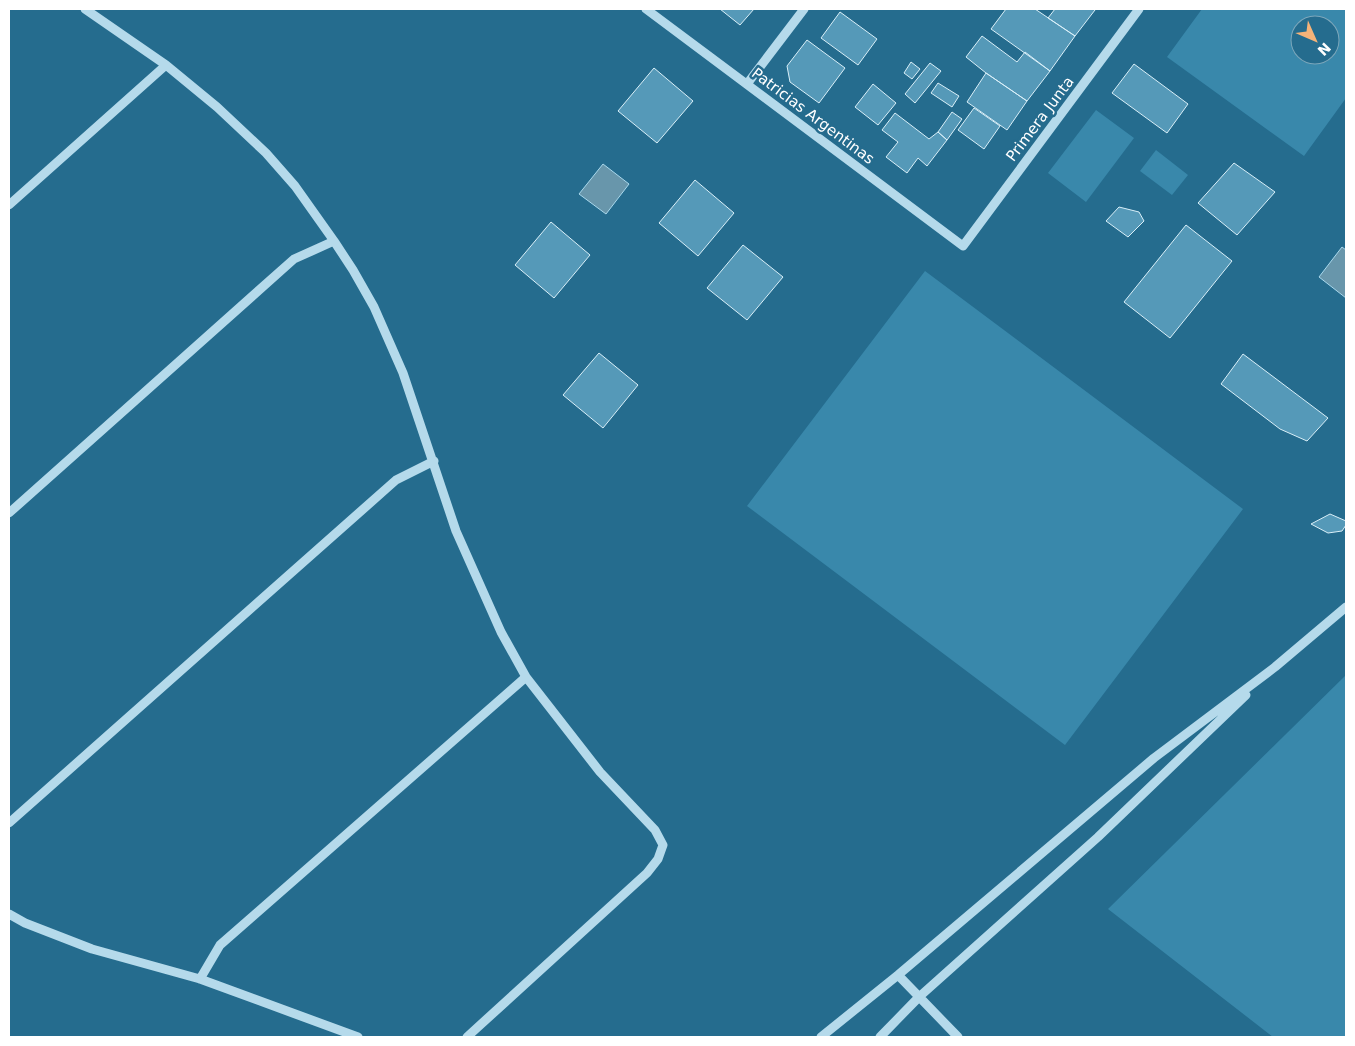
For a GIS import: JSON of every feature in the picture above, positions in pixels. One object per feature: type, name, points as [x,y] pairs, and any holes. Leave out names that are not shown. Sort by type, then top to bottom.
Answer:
[{"type":"street","points":[[85,9],[166,66],[217,107],[266,153],[295,186],[334,240],[354,270],[374,307],[403,373],[456,531],[501,632],[526,677],[600,772],[655,830],[663,845],[658,859],[646,873],[467,1037]]},
{"type":"street","name":"Patricias Argentinas","points":[[646,9],[963,246]]},
{"type":"street","points":[[747,84],[804,9]]},
{"type":"street","name":"Primera Junta","points":[[963,246],[1139,9]]},
{"type":"street","points":[[9,205],[166,66]]},
{"type":"street","points":[[9,513],[294,259],[334,240]]},
{"type":"street","points":[[9,823],[396,480],[434,461]]},
{"type":"street","points":[[821,1037],[1154,758],[1275,667],[1346,607]]},
{"type":"street","points":[[880,1037],[919,997],[1098,837],[1275,667]]},
{"type":"street","points":[[200,979],[220,946],[526,677]]},
{"type":"street","points":[[9,914],[25,923],[92,949],[200,979],[358,1037]]},
{"type":"street","points":[[898,974],[958,1037]]},
{"type":"shaded area","points":[[1202,9],[1346,9],[1346,98],[1304,156],[1167,57]]},
{"type":"shaded area","points":[[1096,110],[1134,138],[1086,202],[1048,173]]},
{"type":"shaded area","points":[[1156,150],[1188,175],[1172,195],[1140,171]]},
{"type":"shaded area","points":[[603,164],[629,184],[606,214],[579,194]]},
{"type":"shaded area","points":[[1342,247],[1346,250],[1346,298],[1319,277]]},
{"type":"shaded area","points":[[925,271],[1243,509],[1065,745],[747,506]]},
{"type":"shaded area","points":[[1346,675],[1346,1037],[1273,1037],[1108,909]]},
{"type":"building","points":[[720,9],[754,9],[740,25]]},
{"type":"building","points":[[1006,9],[1035,9],[1075,36],[1050,71],[991,29]]},
{"type":"building","points":[[1055,9],[1095,10],[1075,36],[1048,18]]},
{"type":"building","points":[[840,12],[877,39],[858,65],[821,38]]},
{"type":"building","points":[[982,36],[1017,62],[1025,52],[1050,71],[1027,101],[966,57]]},
{"type":"building","points":[[807,40],[845,68],[819,103],[790,82],[787,66]]},
{"type":"building","points":[[911,62],[920,69],[912,79],[904,73]]},
{"type":"building","points":[[930,63],[941,71],[915,103],[905,94]]},
{"type":"building","points":[[1134,64],[1188,104],[1167,133],[1112,93]]},
{"type":"building","points":[[654,68],[693,101],[657,143],[618,111]]},
{"type":"building","points":[[986,73],[1027,101],[1007,130],[967,102]]},
{"type":"building","points":[[938,83],[959,96],[952,107],[931,93]]},
{"type":"building","points":[[873,84],[896,103],[878,125],[855,107]]},
{"type":"building","points":[[974,108],[1000,126],[984,149],[958,130]]},
{"type":"building","points":[[952,112],[962,119],[947,140],[938,132]]},
{"type":"building","points":[[895,113],[929,139],[938,132],[947,140],[927,166],[918,158],[907,173],[886,157],[898,142],[882,130]]},
{"type":"building","points":[[1234,163],[1275,192],[1237,235],[1198,203]]},
{"type":"building","points":[[695,180],[734,213],[698,256],[659,223]]},
{"type":"building","points":[[1119,207],[1139,212],[1144,221],[1128,237],[1106,221]]},
{"type":"building","points":[[551,222],[590,255],[554,298],[515,265]]},
{"type":"building","points":[[1186,225],[1232,261],[1170,338],[1124,302]]},
{"type":"building","points":[[743,245],[783,277],[747,320],[707,288]]},
{"type":"building","points":[[599,353],[638,385],[603,428],[563,395]]},
{"type":"building","points":[[1243,354],[1328,418],[1307,441],[1280,429],[1221,384]]},
{"type":"building","points":[[1330,514],[1346,521],[1342,531],[1328,533],[1311,524]]}]
